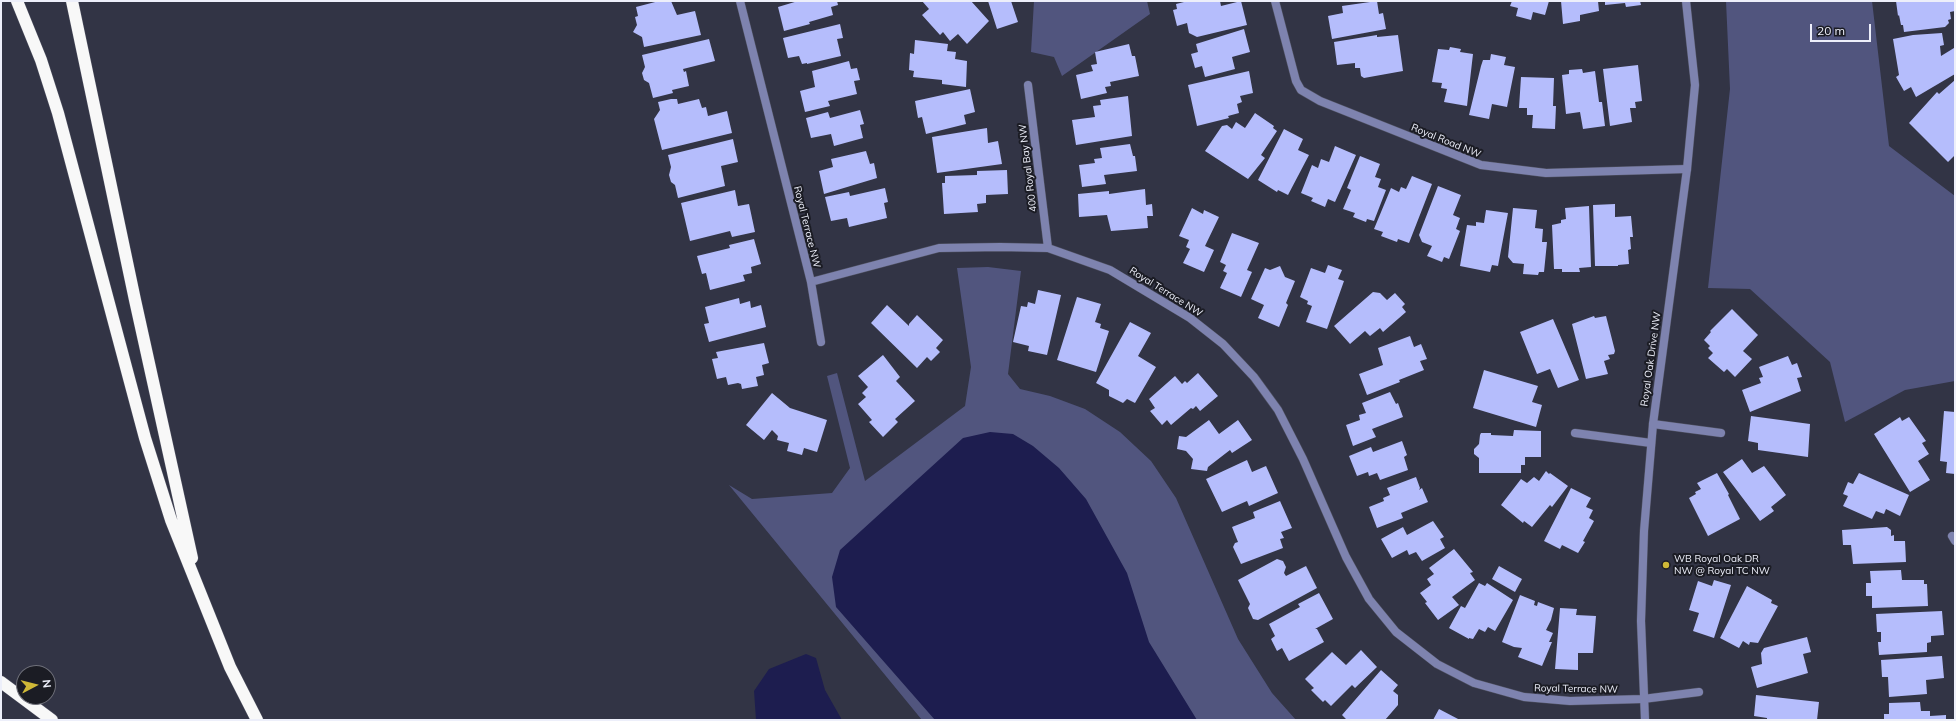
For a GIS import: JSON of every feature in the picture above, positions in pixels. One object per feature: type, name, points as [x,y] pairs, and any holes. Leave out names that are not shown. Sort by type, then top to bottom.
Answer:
[{"type":"highway","points":[[17,1],[41,60],[58,113],[152,460],[171,520],[230,667],[257,720]]},
{"type":"highway","points":[[72,1],[133,292],[199,590]]},
{"type":"highway","points":[[1,682],[52,720]]},
{"type":"street","name":"Royal Terrace NW","points":[[740,1],[811,282],[940,248],[1048,248],[1110,270],[1155,295],[1190,318],[1223,344],[1254,377],[1278,410],[1303,459],[1346,557],[1369,599],[1396,632],[1437,664],[1474,683],[1524,697],[1570,701],[1643,699],[1700,692]]},
{"type":"street","name":"Royal Road NW","points":[[1275,1],[1296,81],[1301,90],[1320,101],[1481,165],[1546,173],[1687,169]]},
{"type":"street","name":"Royal Oak Drive NW","points":[[1645,720],[1641,621],[1644,531],[1653,424],[1687,169],[1694,84],[1686,1]]},
{"type":"street","name":"400 Royal Bay NW","points":[[1028,85],[1048,248]]},
{"type":"street","points":[[811,282],[821,342]]},
{"type":"street","points":[[1653,424],[1721,433]]},
{"type":"street","points":[[1575,433],[1651,443]]},
{"type":"shaded area","points":[[1034,1],[1147,1],[1150,14],[1062,76],[1054,57],[1031,52]]},
{"type":"shaded area","points":[[1726,1],[1872,1],[1889,146],[1955,196],[1955,381],[1905,390],[1845,422],[1830,362],[1750,289],[1708,288],[1730,89]]},
{"type":"shaded area","points":[[988,267],[1021,271],[1008,374],[1020,389],[1050,396],[1085,409],[1120,432],[1151,461],[1176,498],[1238,639],[1272,693],[1296,720],[922,720],[729,485],[752,499],[832,493],[850,468],[827,376],[837,373],[865,481],[965,406],[971,367],[957,268]]},
{"type":"shaded area","points":[[990,432],[1013,434],[1033,446],[1059,468],[1086,499],[1127,573],[1149,642],[1197,720],[935,720],[836,607],[832,577],[840,550],[963,438]]},
{"type":"shaded area","points":[[806,654],[816,658],[825,690],[842,720],[756,720],[754,691],[769,669]]},
{"type":"building","points":[[659,1],[671,1],[677,15],[695,11],[701,35],[644,47],[642,37],[633,32],[637,25],[635,17],[638,16],[636,7]]},
{"type":"building","points":[[798,1],[837,1],[838,5],[831,7],[833,15],[809,22],[810,24],[784,31],[778,7]]},
{"type":"building","points":[[922,1],[971,1],[989,21],[967,44],[958,34],[950,41],[943,32],[940,35],[922,15],[929,9]]},
{"type":"building","points":[[988,1],[1011,1],[1018,22],[997,29]]},
{"type":"building","points":[[1188,1],[1220,1],[1221,6],[1241,1],[1247,25],[1197,37],[1189,33],[1187,23],[1177,26],[1173,10],[1177,9],[1176,4]]},
{"type":"building","points":[[1377,1],[1379,14],[1383,13],[1386,29],[1332,39],[1328,16],[1343,13],[1342,6]]},
{"type":"building","points":[[1512,1],[1549,1],[1545,15],[1533,12],[1531,20],[1516,16],[1518,8],[1510,6]]},
{"type":"building","points":[[1561,1],[1598,1],[1599,11],[1580,15],[1580,21],[1563,24]]},
{"type":"building","points":[[1605,1],[1640,1],[1641,5],[1626,7],[1625,3],[1605,5]]},
{"type":"building","points":[[1896,1],[1955,1],[1955,11],[1950,12],[1951,19],[1948,20],[1949,23],[1945,27],[1904,32],[1903,25],[1901,25],[1899,15],[1898,16]]},
{"type":"building","points":[[840,24],[843,38],[837,39],[841,56],[807,64],[802,64],[799,56],[788,58],[783,38]]},
{"type":"building","points":[[1244,29],[1250,52],[1232,57],[1235,69],[1205,77],[1202,66],[1195,68],[1191,54],[1198,52],[1196,44]]},
{"type":"building","points":[[1942,33],[1944,45],[1940,46],[1941,56],[1954,48],[1955,74],[1916,97],[1911,87],[1904,91],[1896,77],[1899,75],[1893,39],[1913,35]]},
{"type":"building","points":[[1377,35],[1377,37],[1398,35],[1403,71],[1364,78],[1361,76],[1360,68],[1355,68],[1355,63],[1337,65],[1334,42]]},
{"type":"building","points":[[709,39],[715,61],[683,69],[684,72],[686,71],[689,86],[672,90],[673,93],[653,98],[649,83],[644,80],[642,73],[645,67],[642,55]]},
{"type":"building","points":[[915,40],[948,44],[947,51],[956,52],[955,59],[967,61],[966,87],[942,84],[942,80],[913,77],[914,71],[909,70],[910,53],[914,54]]},
{"type":"building","points":[[1129,44],[1132,56],[1135,56],[1139,76],[1110,82],[1111,86],[1105,87],[1107,93],[1081,99],[1076,75],[1093,71],[1091,65],[1097,64],[1095,52]]},
{"type":"building","points":[[1450,47],[1461,49],[1460,52],[1473,54],[1467,106],[1444,102],[1447,89],[1441,88],[1442,83],[1432,82],[1438,49],[1449,50]]},
{"type":"building","points":[[1491,54],[1506,57],[1504,65],[1515,67],[1507,107],[1492,104],[1489,119],[1469,115],[1483,60],[1490,60]]},
{"type":"building","points":[[849,61],[851,69],[857,68],[860,80],[854,81],[857,94],[828,101],[830,106],[805,112],[800,91],[815,87],[812,71]]},
{"type":"building","points":[[1638,65],[1642,101],[1635,102],[1636,108],[1630,108],[1632,122],[1610,126],[1603,69]]},
{"type":"building","points":[[1582,69],[1583,73],[1595,71],[1599,102],[1602,102],[1605,126],[1583,129],[1580,112],[1566,114],[1562,75],[1569,74],[1569,70]]},
{"type":"building","points":[[1249,71],[1253,93],[1240,96],[1242,102],[1237,104],[1239,113],[1228,116],[1229,118],[1197,126],[1188,85]]},
{"type":"building","points":[[1521,77],[1554,78],[1553,106],[1556,106],[1555,129],[1532,128],[1533,115],[1527,115],[1527,108],[1519,108]]},
{"type":"building","points":[[1955,80],[1955,155],[1948,162],[1909,123],[1937,92],[1939,94]]},
{"type":"building","points":[[970,89],[975,112],[964,115],[966,124],[926,134],[922,117],[918,118],[915,101]]},
{"type":"building","points":[[1128,96],[1132,136],[1076,145],[1072,120],[1095,117],[1093,106],[1101,105],[1100,100]]},
{"type":"building","points":[[677,99],[678,104],[699,99],[702,108],[706,107],[708,116],[727,111],[732,133],[662,150],[654,119],[660,110],[658,102]]},
{"type":"building","points":[[860,110],[864,124],[860,125],[863,138],[834,146],[831,134],[811,138],[806,118],[828,112],[830,118]]},
{"type":"building","points":[[1255,113],[1274,126],[1273,128],[1277,131],[1261,155],[1265,158],[1248,179],[1205,151],[1222,126],[1227,125],[1232,129],[1236,122],[1245,128]]},
{"type":"building","points":[[987,128],[988,143],[998,141],[1002,164],[937,173],[932,137]]},
{"type":"building","points":[[1284,129],[1303,139],[1298,150],[1309,155],[1288,195],[1278,190],[1277,192],[1258,180]]},
{"type":"building","points":[[733,139],[738,162],[721,166],[725,186],[678,198],[675,185],[671,182],[669,175],[671,167],[668,155]]},
{"type":"building","points":[[1130,144],[1133,156],[1135,156],[1137,171],[1104,175],[1106,184],[1082,187],[1079,165],[1095,163],[1094,159],[1102,158],[1100,148]]},
{"type":"building","points":[[1335,146],[1356,155],[1335,202],[1328,199],[1325,207],[1311,201],[1313,198],[1301,193],[1312,165],[1318,168],[1321,159],[1329,162]]},
{"type":"building","points":[[866,151],[870,164],[874,163],[877,178],[824,194],[819,171],[833,167],[831,159]]},
{"type":"building","points":[[1360,156],[1380,164],[1375,177],[1381,179],[1378,187],[1386,190],[1374,221],[1367,219],[1366,222],[1353,217],[1355,213],[1343,209],[1351,190],[1347,188]]},
{"type":"building","points":[[1007,170],[1008,194],[986,195],[986,203],[977,204],[978,212],[944,214],[942,183],[945,183],[945,176],[977,175],[977,171]]},
{"type":"building","points":[[1412,176],[1432,184],[1409,243],[1398,239],[1397,242],[1381,236],[1383,232],[1374,229],[1391,188],[1399,192],[1401,187],[1406,189]]},
{"type":"building","points":[[1438,186],[1461,195],[1453,215],[1460,218],[1456,229],[1460,231],[1449,259],[1444,257],[1442,262],[1427,256],[1432,246],[1422,242],[1419,235]]},
{"type":"building","points":[[885,188],[888,202],[884,203],[887,218],[849,227],[847,218],[831,221],[825,197],[849,192],[850,196]]},
{"type":"building","points":[[1145,189],[1146,205],[1152,204],[1153,216],[1147,216],[1148,228],[1111,231],[1107,215],[1079,217],[1078,194],[1109,191],[1109,194]]},
{"type":"building","points":[[735,190],[738,206],[749,204],[755,232],[732,237],[730,231],[690,241],[681,203]]},
{"type":"building","points":[[1615,204],[1615,217],[1631,216],[1633,237],[1630,237],[1631,249],[1628,250],[1629,264],[1618,266],[1595,266],[1593,205]]},
{"type":"building","points":[[1589,206],[1591,267],[1579,268],[1580,272],[1562,272],[1562,269],[1554,269],[1552,225],[1561,223],[1561,220],[1566,219],[1565,208]]},
{"type":"building","points":[[1192,208],[1203,214],[1204,210],[1219,217],[1205,246],[1214,250],[1204,272],[1183,263],[1190,249],[1186,247],[1189,240],[1179,236]]},
{"type":"building","points":[[1513,208],[1537,210],[1535,228],[1543,229],[1542,242],[1547,242],[1544,272],[1539,272],[1538,275],[1523,274],[1524,264],[1513,263],[1508,257]]},
{"type":"building","points":[[1486,210],[1508,213],[1498,266],[1492,265],[1490,272],[1460,266],[1467,225],[1476,226],[1476,222],[1484,223]]},
{"type":"building","points":[[1232,233],[1259,243],[1247,270],[1252,272],[1241,297],[1220,288],[1227,273],[1223,271],[1226,265],[1220,262]]},
{"type":"building","points":[[754,239],[761,264],[751,267],[752,273],[743,275],[745,281],[710,290],[706,273],[702,274],[697,256],[730,248],[729,245]]},
{"type":"building","points":[[1328,265],[1342,270],[1338,279],[1344,281],[1327,329],[1306,322],[1312,306],[1307,304],[1308,301],[1300,297],[1311,268],[1325,273]]},
{"type":"building","points":[[1280,266],[1285,277],[1295,281],[1286,303],[1288,305],[1279,327],[1258,318],[1264,305],[1251,299],[1265,268],[1270,270]]},
{"type":"building","points":[[1038,290],[1061,295],[1047,355],[1028,351],[1029,346],[1013,342],[1021,306],[1027,307],[1028,302],[1035,304]]},
{"type":"building","points":[[1373,292],[1380,293],[1387,300],[1395,293],[1405,304],[1402,307],[1406,312],[1383,332],[1380,328],[1370,336],[1365,331],[1350,344],[1334,326]]},
{"type":"building","points":[[1077,297],[1101,304],[1095,322],[1101,324],[1100,328],[1109,331],[1096,372],[1057,360]]},
{"type":"building","points":[[739,298],[740,304],[750,301],[751,308],[761,305],[766,327],[709,342],[704,324],[709,323],[705,307]]},
{"type":"building","points":[[887,305],[909,326],[917,315],[943,340],[936,348],[940,352],[931,361],[927,357],[917,368],[871,323]]},
{"type":"building","points":[[1732,309],[1758,335],[1743,351],[1752,359],[1735,377],[1727,369],[1724,372],[1708,358],[1713,353],[1708,348],[1710,346],[1704,340],[1711,332],[1710,331]]},
{"type":"building","points":[[1594,316],[1595,318],[1606,316],[1615,351],[1614,354],[1608,355],[1610,359],[1604,361],[1608,374],[1586,379],[1572,324]]},
{"type":"building","points":[[1553,319],[1579,380],[1558,388],[1550,369],[1537,374],[1520,332]]},
{"type":"building","points":[[1130,322],[1151,333],[1138,356],[1156,367],[1135,403],[1127,399],[1123,403],[1109,396],[1109,390],[1096,383]]},
{"type":"building","points":[[1410,336],[1414,347],[1421,344],[1427,359],[1420,361],[1424,370],[1399,380],[1400,382],[1367,395],[1359,374],[1383,365],[1378,348]]},
{"type":"building","points":[[764,343],[769,363],[762,365],[764,375],[756,377],[758,386],[742,389],[741,384],[738,383],[728,385],[726,377],[717,379],[712,359],[718,358],[716,352]]},
{"type":"building","points":[[883,355],[900,377],[896,381],[915,401],[895,419],[898,422],[883,437],[869,422],[872,420],[858,404],[866,397],[862,393],[868,387],[858,376]]},
{"type":"building","points":[[1788,356],[1792,365],[1797,363],[1802,377],[1797,378],[1801,391],[1750,412],[1742,390],[1761,383],[1759,378],[1763,377],[1759,367]]},
{"type":"building","points":[[1484,370],[1538,386],[1532,402],[1542,405],[1536,427],[1473,408]]},
{"type":"building","points":[[1198,373],[1218,396],[1200,411],[1196,406],[1193,409],[1191,408],[1171,425],[1167,420],[1162,425],[1150,411],[1155,408],[1149,399],[1175,376],[1182,384],[1185,381],[1187,383]]},
{"type":"building","points":[[1390,392],[1396,404],[1398,403],[1403,417],[1372,429],[1376,437],[1353,446],[1346,425],[1360,420],[1359,415],[1366,413],[1362,403]]},
{"type":"building","points":[[772,393],[790,408],[827,420],[817,452],[804,448],[802,455],[787,451],[789,443],[777,440],[778,436],[772,430],[764,440],[746,425]]},
{"type":"building","points":[[1944,411],[1955,412],[1955,474],[1946,473],[1947,462],[1940,461]]},
{"type":"building","points":[[1751,416],[1810,424],[1808,457],[1758,450],[1758,443],[1748,441]]},
{"type":"building","points":[[1900,417],[1902,421],[1909,417],[1926,441],[1922,443],[1929,454],[1918,461],[1930,480],[1910,492],[1874,434]]},
{"type":"building","points":[[1209,420],[1219,434],[1238,420],[1252,440],[1232,453],[1230,450],[1208,467],[1207,471],[1191,469],[1193,459],[1186,451],[1177,449],[1179,436],[1186,437]]},
{"type":"building","points":[[1514,430],[1541,431],[1541,457],[1525,457],[1525,465],[1521,465],[1521,473],[1479,473],[1479,458],[1474,454],[1474,449],[1479,444],[1481,433],[1513,436]]},
{"type":"building","points":[[1402,441],[1407,455],[1404,457],[1408,470],[1380,480],[1377,473],[1369,476],[1368,472],[1357,476],[1349,456],[1371,447],[1373,452]]},
{"type":"building","points":[[1742,459],[1752,473],[1764,466],[1786,495],[1771,507],[1774,511],[1760,521],[1723,472]]},
{"type":"building","points":[[1247,460],[1252,472],[1266,466],[1278,493],[1249,506],[1247,501],[1222,512],[1206,479]]},
{"type":"building","points":[[1546,471],[1568,486],[1552,507],[1550,505],[1532,527],[1524,521],[1523,523],[1501,505],[1521,479],[1527,483],[1534,477],[1539,481]]},
{"type":"building","points":[[1717,473],[1729,494],[1728,495],[1740,519],[1708,536],[1689,498],[1701,489],[1697,483]]},
{"type":"building","points":[[1859,473],[1909,495],[1900,516],[1886,509],[1884,514],[1876,511],[1872,519],[1843,506],[1848,496],[1843,494],[1848,482],[1853,484]]},
{"type":"building","points":[[1416,477],[1420,488],[1419,490],[1422,488],[1428,502],[1401,513],[1403,518],[1377,528],[1369,507],[1384,501],[1383,498],[1390,495],[1387,488]]},
{"type":"building","points":[[1571,488],[1591,498],[1586,507],[1593,510],[1589,518],[1594,521],[1583,541],[1585,542],[1578,553],[1562,545],[1560,549],[1544,541]]},
{"type":"building","points":[[1280,501],[1292,528],[1281,532],[1284,538],[1280,539],[1283,548],[1241,564],[1233,547],[1235,543],[1238,542],[1232,527],[1255,518],[1253,512]]},
{"type":"building","points":[[1433,521],[1444,537],[1440,539],[1445,548],[1422,561],[1416,552],[1409,555],[1407,550],[1392,558],[1381,539],[1403,527],[1407,535]]},
{"type":"building","points":[[1887,527],[1891,530],[1891,536],[1894,535],[1894,541],[1905,541],[1906,562],[1853,564],[1851,545],[1843,545],[1842,530]]},
{"type":"building","points":[[1454,549],[1473,572],[1470,573],[1475,580],[1452,597],[1459,605],[1438,620],[1425,603],[1427,602],[1420,593],[1431,585],[1427,579],[1434,574],[1429,568]]},
{"type":"building","points":[[1277,559],[1283,561],[1286,567],[1284,573],[1286,576],[1306,566],[1317,588],[1258,620],[1253,619],[1248,608],[1250,604],[1238,580]]},
{"type":"building","points":[[1499,566],[1522,579],[1515,592],[1492,579]]},
{"type":"building","points":[[1901,570],[1902,580],[1924,580],[1924,584],[1927,584],[1928,606],[1872,608],[1872,596],[1866,596],[1866,583],[1871,583],[1870,571]]},
{"type":"building","points":[[1714,580],[1731,585],[1714,638],[1693,631],[1699,613],[1689,610],[1698,581],[1712,586]]},
{"type":"building","points":[[1479,583],[1485,586],[1487,583],[1513,600],[1495,631],[1488,627],[1485,632],[1479,629],[1473,639],[1469,639],[1449,628],[1461,606],[1465,608]]},
{"type":"building","points":[[1747,586],[1772,600],[1771,603],[1778,606],[1758,643],[1750,642],[1749,645],[1743,641],[1739,648],[1720,638]]},
{"type":"building","points":[[1319,593],[1333,619],[1315,629],[1317,629],[1324,642],[1289,661],[1282,648],[1277,651],[1271,639],[1275,636],[1269,624],[1300,607],[1298,604]]},
{"type":"building","points":[[1520,595],[1535,601],[1534,605],[1537,606],[1538,602],[1554,608],[1551,620],[1546,630],[1553,633],[1549,642],[1552,642],[1542,666],[1518,657],[1522,648],[1514,647],[1502,642]]},
{"type":"building","points":[[1560,608],[1577,609],[1576,615],[1596,616],[1593,653],[1578,653],[1578,670],[1555,669]]},
{"type":"building","points":[[1942,611],[1944,635],[1931,636],[1931,642],[1927,643],[1927,652],[1879,655],[1878,642],[1881,642],[1881,632],[1877,632],[1876,614]]},
{"type":"building","points":[[1807,637],[1811,652],[1803,654],[1808,673],[1757,688],[1751,667],[1762,664],[1761,653],[1764,648]]},
{"type":"building","points":[[1361,650],[1377,667],[1355,688],[1352,685],[1331,706],[1325,700],[1323,702],[1311,690],[1314,688],[1305,679],[1332,652],[1346,665]]},
{"type":"building","points":[[1942,656],[1944,678],[1926,680],[1927,694],[1889,697],[1888,677],[1882,677],[1881,660]]},
{"type":"building","points":[[1381,670],[1398,685],[1393,691],[1398,695],[1398,705],[1385,720],[1347,720],[1342,715]]},
{"type":"building","points":[[1756,695],[1819,702],[1817,720],[1767,720],[1767,718],[1754,716]]},
{"type":"building","points":[[1920,702],[1921,711],[1930,711],[1930,716],[1946,715],[1946,720],[1884,720],[1884,714],[1889,714],[1889,703]]},
{"type":"building","points":[[1439,709],[1460,720],[1433,720]]},
{"type":"place","name":"WB Royal Oak DR NW @ Royal TC NW","points":[[1666,565]]}]
